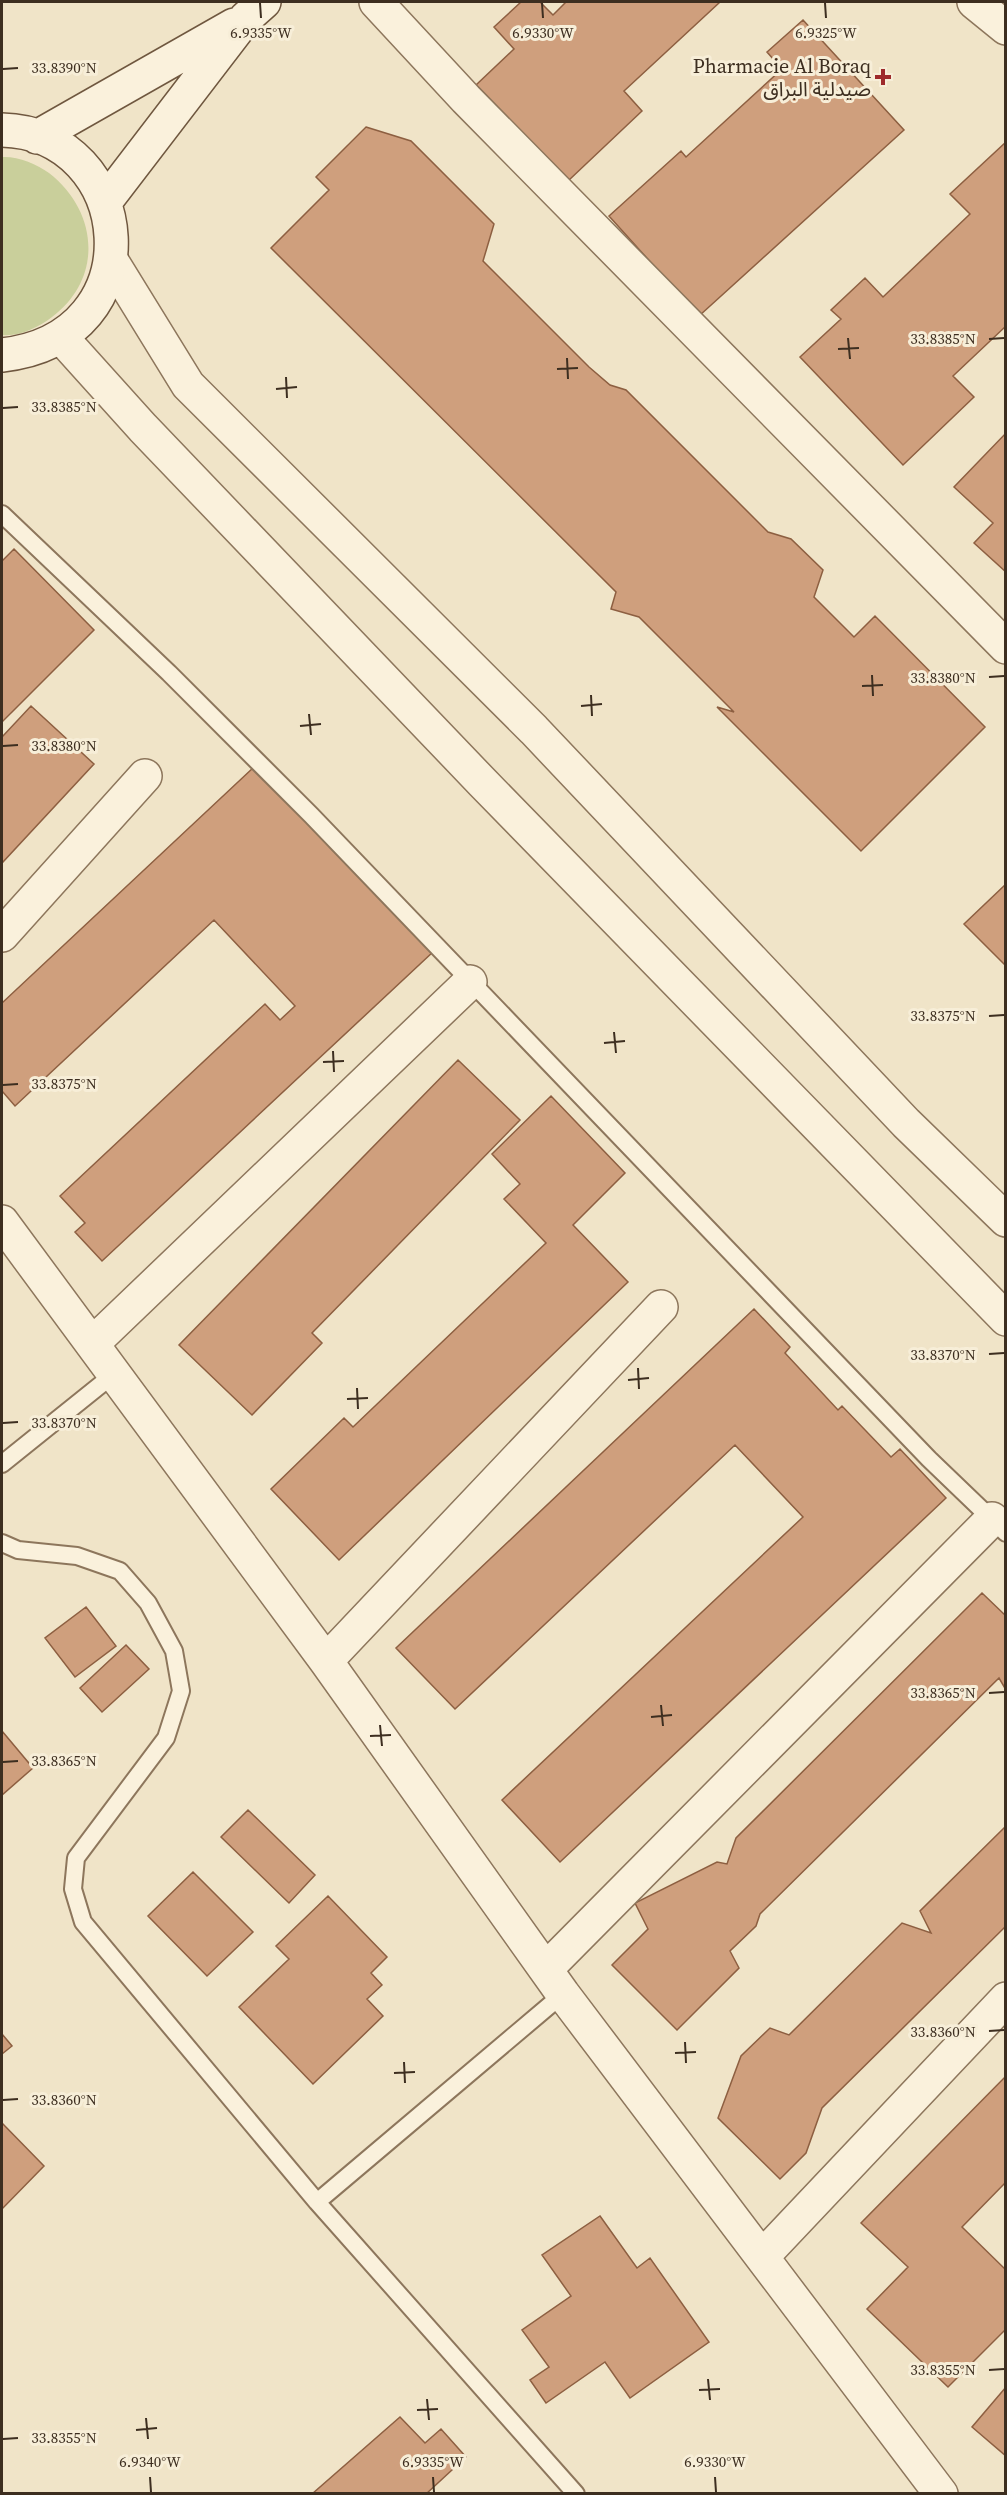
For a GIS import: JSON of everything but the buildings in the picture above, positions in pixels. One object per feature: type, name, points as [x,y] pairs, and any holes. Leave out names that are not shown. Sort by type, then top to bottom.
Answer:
[{"type":"street","points":[[376,2],[466,99],[1005,646]]},
{"type":"street","points":[[974,2],[1005,28]]},
{"type":"street","points":[[37,136],[255,10]]},
{"type":"street","points":[[105,202],[255,10]]},
{"type":"street","points":[[2,130],[37,136],[66,152],[89,174],[105,202],[112,231],[111,260],[102,291],[84,317],[61,337],[28,352],[2,355]]},
{"type":"street","points":[[111,260],[188,385],[534,730],[906,1123],[1005,1220]]},
{"type":"street","points":[[61,337],[143,428],[483,783],[1005,1319]]},
{"type":"street","points":[[2,935],[145,776]]},
{"type":"street","points":[[92,1344],[470,982]]},
{"type":"street","points":[[2,1222],[326,1661],[555,1981],[941,2493]]},
{"type":"street","points":[[326,1661],[661,1307]]},
{"type":"street","points":[[555,1981],[999,1526]]},
{"type":"street","points":[[763,2256],[1005,1999]]},
{"type":"lane","points":[[2,514],[169,673],[311,816],[929,1460],[999,1526]]},
{"type":"lane","points":[[2,1464],[114,1374]]},
{"type":"lane","points":[[2,1543],[18,1550],[77,1556],[120,1571],[148,1604],[174,1651],[181,1691],[166,1738],[76,1858],[73,1889],[83,1922],[317,2202],[576,2493]]},
{"type":"lane","points":[[317,2202],[555,1981]]},
{"type":"green space","points":[[2,157],[27,161],[49,173],[65,188],[77,206],[85,225],[88,245],[87,264],[80,283],[69,301],[41,324],[22,333],[8,335],[2,335]]},
{"type":"place","name":"Pharmacie Al Boraq صيدلية البراق","points":[[883,77]]}]
